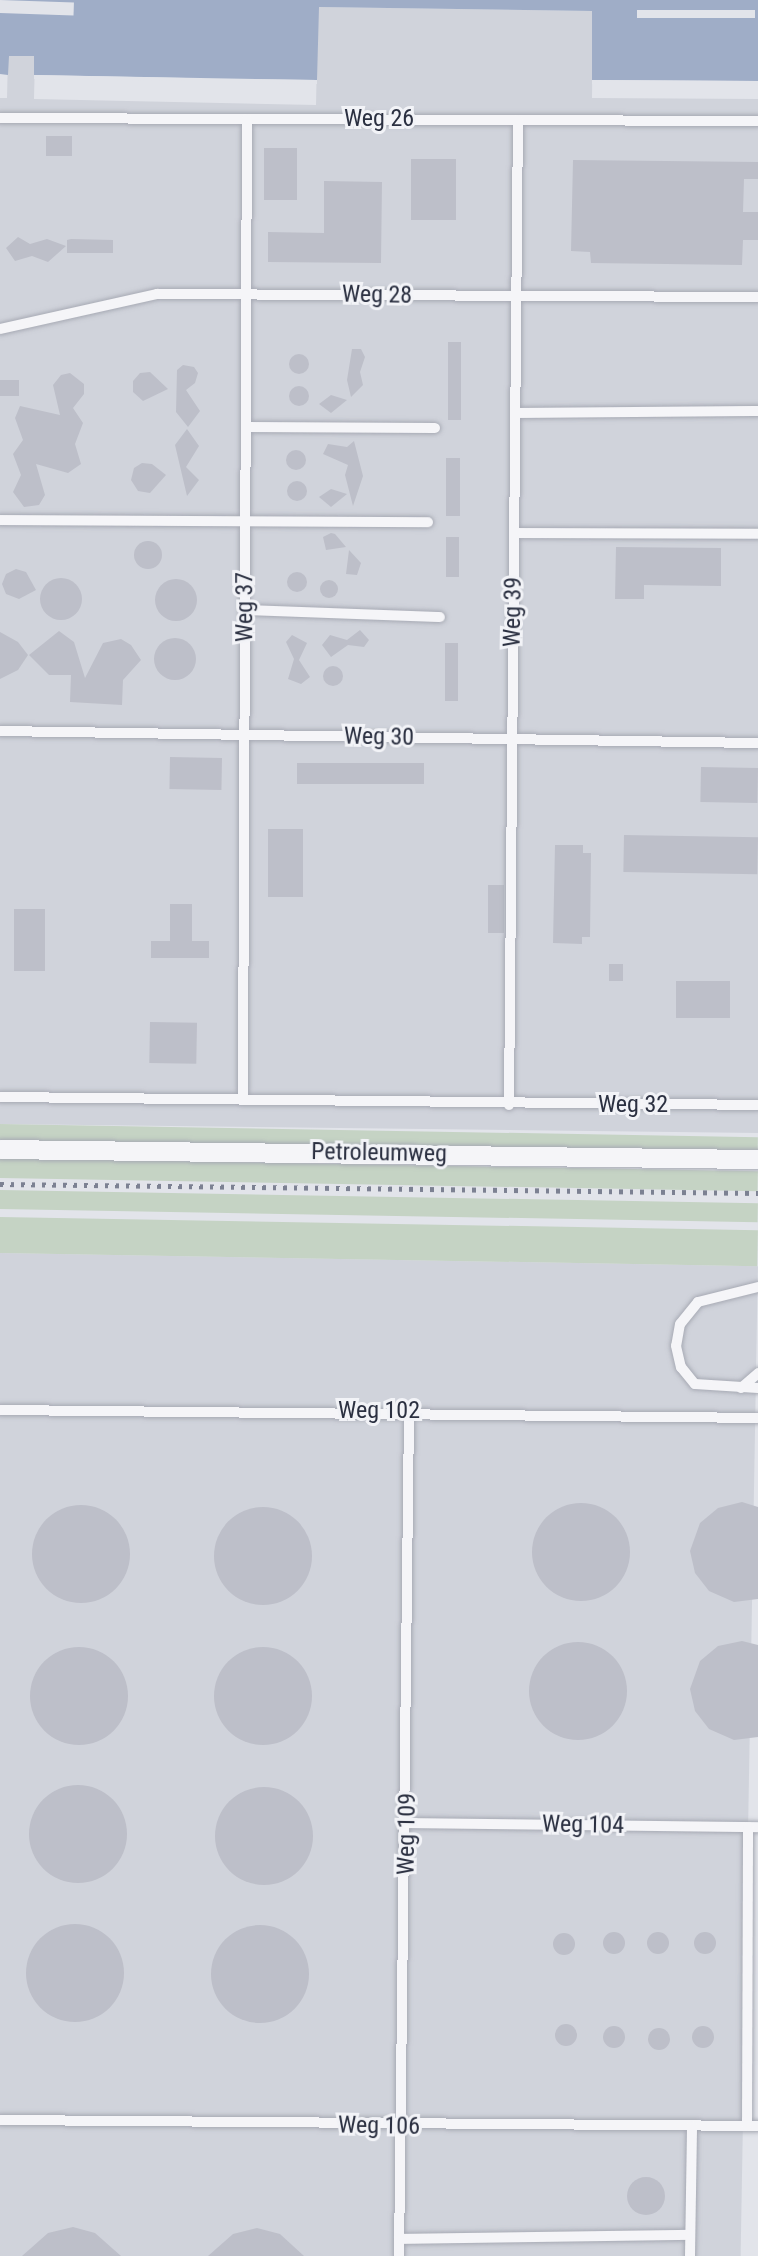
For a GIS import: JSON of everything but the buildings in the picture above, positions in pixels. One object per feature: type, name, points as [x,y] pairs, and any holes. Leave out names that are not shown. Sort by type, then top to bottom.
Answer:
[{"type":"street","name":"Petroleumweg","points":[[0,1149],[758,1159]]},
{"type":"lane","name":"Weg 26","points":[[0,118],[758,121]]},
{"type":"lane","name":"Weg 37","points":[[243,1096],[247,119]]},
{"type":"lane","name":"Weg 39","points":[[509,1105],[518,120]]},
{"type":"lane","name":"Weg 28","points":[[0,329],[157,294],[758,298]]},
{"type":"lane","points":[[515,412],[758,411]]},
{"type":"lane","points":[[246,427],[435,429]]},
{"type":"lane","points":[[0,520],[246,519],[428,522]]},
{"type":"lane","points":[[514,533],[758,534]]},
{"type":"lane","points":[[245,610],[440,617]]},
{"type":"lane","name":"Weg 30","points":[[0,731],[758,743]]},
{"type":"lane","name":"Weg 32","points":[[0,1097],[243,1096],[509,1105],[758,1105]]},
{"type":"lane","points":[[758,1287],[698,1302],[685,1316],[677,1335],[681,1367],[695,1384],[758,1388]]},
{"type":"lane","points":[[741,1388],[758,1373]]},
{"type":"lane","name":"Weg 102","points":[[0,1410],[409,1411],[758,1418]]},
{"type":"lane","name":"Weg 109","points":[[399,2256],[408,1823],[409,1411]]},
{"type":"lane","name":"Weg 104","points":[[408,1823],[753,1827]]},
{"type":"lane","points":[[752,2126],[753,1827]]},
{"type":"lane","name":"Weg 106","points":[[0,2120],[401,2127],[752,2126]]},
{"type":"lane","points":[[690,2256],[692,2126]]},
{"type":"lane","points":[[399,2239],[690,2235]]},
{"type":"shaded area","points":[[318,7],[593,11],[592,98],[758,99],[758,1133],[0,1124],[0,98],[7,98],[8,56],[35,56],[34,99],[316,105]]},
{"type":"shaded area","points":[[0,1253],[758,1266],[741,2256],[0,2256]]},
{"type":"green space","points":[[0,1124],[758,1137],[758,1154],[0,1141]]},
{"type":"green space","points":[[0,1158],[758,1171],[758,1191],[0,1178]]},
{"type":"green space","points":[[0,1190],[758,1203],[758,1222],[0,1209]]},
{"type":"green space","points":[[0,1217],[758,1230],[757,1266],[0,1253]]},
{"type":"water","points":[[0,0],[758,0],[758,81],[592,80],[592,11],[319,7],[317,80],[34,75],[34,56],[9,56],[8,75],[0,74]]},
{"type":"pier","points":[[0,0],[74,3],[74,16],[0,13]]},
{"type":"pier","points":[[637,10],[755,10],[755,18],[637,18]]},
{"type":"pier","points":[[34,75],[186,78],[187,81],[34,79]]},
{"type":"pier","points":[[238,79],[317,80],[317,84],[237,82]]},
{"type":"pier","points":[[592,80],[758,81],[758,84],[592,84]]},
{"type":"railway","points":[[0,1184],[758,1193]]}]
